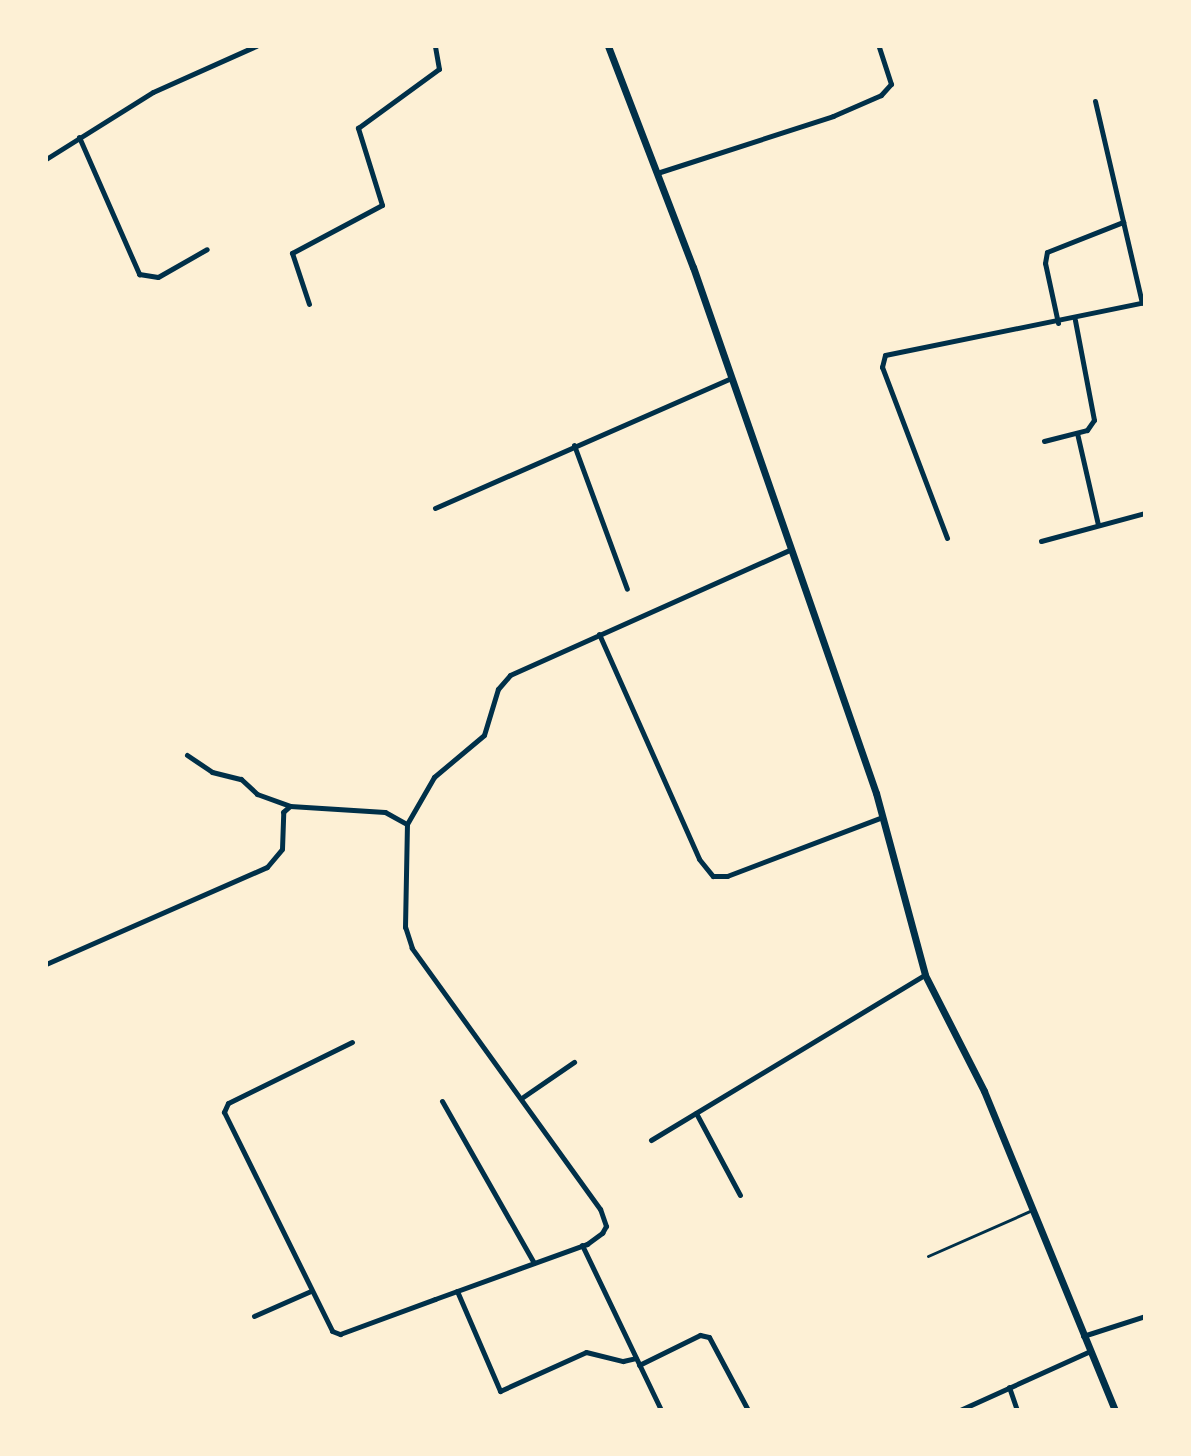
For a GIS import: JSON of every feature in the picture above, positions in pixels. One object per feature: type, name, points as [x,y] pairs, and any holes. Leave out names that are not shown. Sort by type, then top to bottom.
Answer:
[{"type":"street","points":[[46,159],[153,92],[256,46]]},
{"type":"street","points":[[309,304],[292,253],[382,205],[358,128],[439,69],[435,46]]},
{"type":"street","points":[[608,46],[731,378],[882,817],[925,975],[984,1091],[1030,1211],[1115,1410]]},
{"type":"street","points":[[657,173],[833,116],[881,95],[891,84],[879,46]]},
{"type":"street","points":[[947,538],[882,361],[893,350],[1075,320],[1144,303],[1095,101]]},
{"type":"street","points":[[79,137],[139,274],[158,277],[207,249]]},
{"type":"street","points":[[1058,323],[1045,263],[1047,252],[1123,222]]},
{"type":"street","points":[[1044,441],[1077,433],[1094,420],[1075,320]]},
{"type":"street","points":[[435,508],[731,378]]},
{"type":"street","points":[[1077,433],[1098,525]]},
{"type":"street","points":[[574,445],[627,589]]},
{"type":"street","points":[[1041,541],[1145,513]]},
{"type":"street","points":[[352,1042],[228,1103],[224,1112],[311,1291],[336,1334],[582,1245],[602,1233],[605,1218],[523,1097],[422,964],[407,936],[407,824],[434,777],[484,735],[504,681],[599,634],[790,550]]},
{"type":"street","points":[[599,634],[699,859],[713,876],[727,876],[882,817]]},
{"type":"street","points":[[187,755],[290,806],[385,812],[407,824]]},
{"type":"street","points":[[46,964],[267,867],[282,849],[283,812],[290,806]]},
{"type":"street","points":[[651,1140],[925,975]]},
{"type":"street","points":[[523,1097],[574,1062]]},
{"type":"street","points":[[442,1101],[534,1263]]},
{"type":"street","points":[[696,1113],[740,1195]]},
{"type":"street","points":[[582,1245],[661,1410]]},
{"type":"street","points":[[254,1316],[311,1291]]},
{"type":"street","points":[[457,1291],[500,1391],[586,1352],[623,1361],[638,1361],[700,1335],[709,1337],[748,1410]]},
{"type":"street","points":[[1083,1336],[1145,1316]]},
{"type":"street","points":[[960,1410],[1090,1351]]},
{"type":"street","points":[[1009,1387],[1017,1410]]},
{"type":"lane","points":[[928,1256],[1030,1211]]}]
